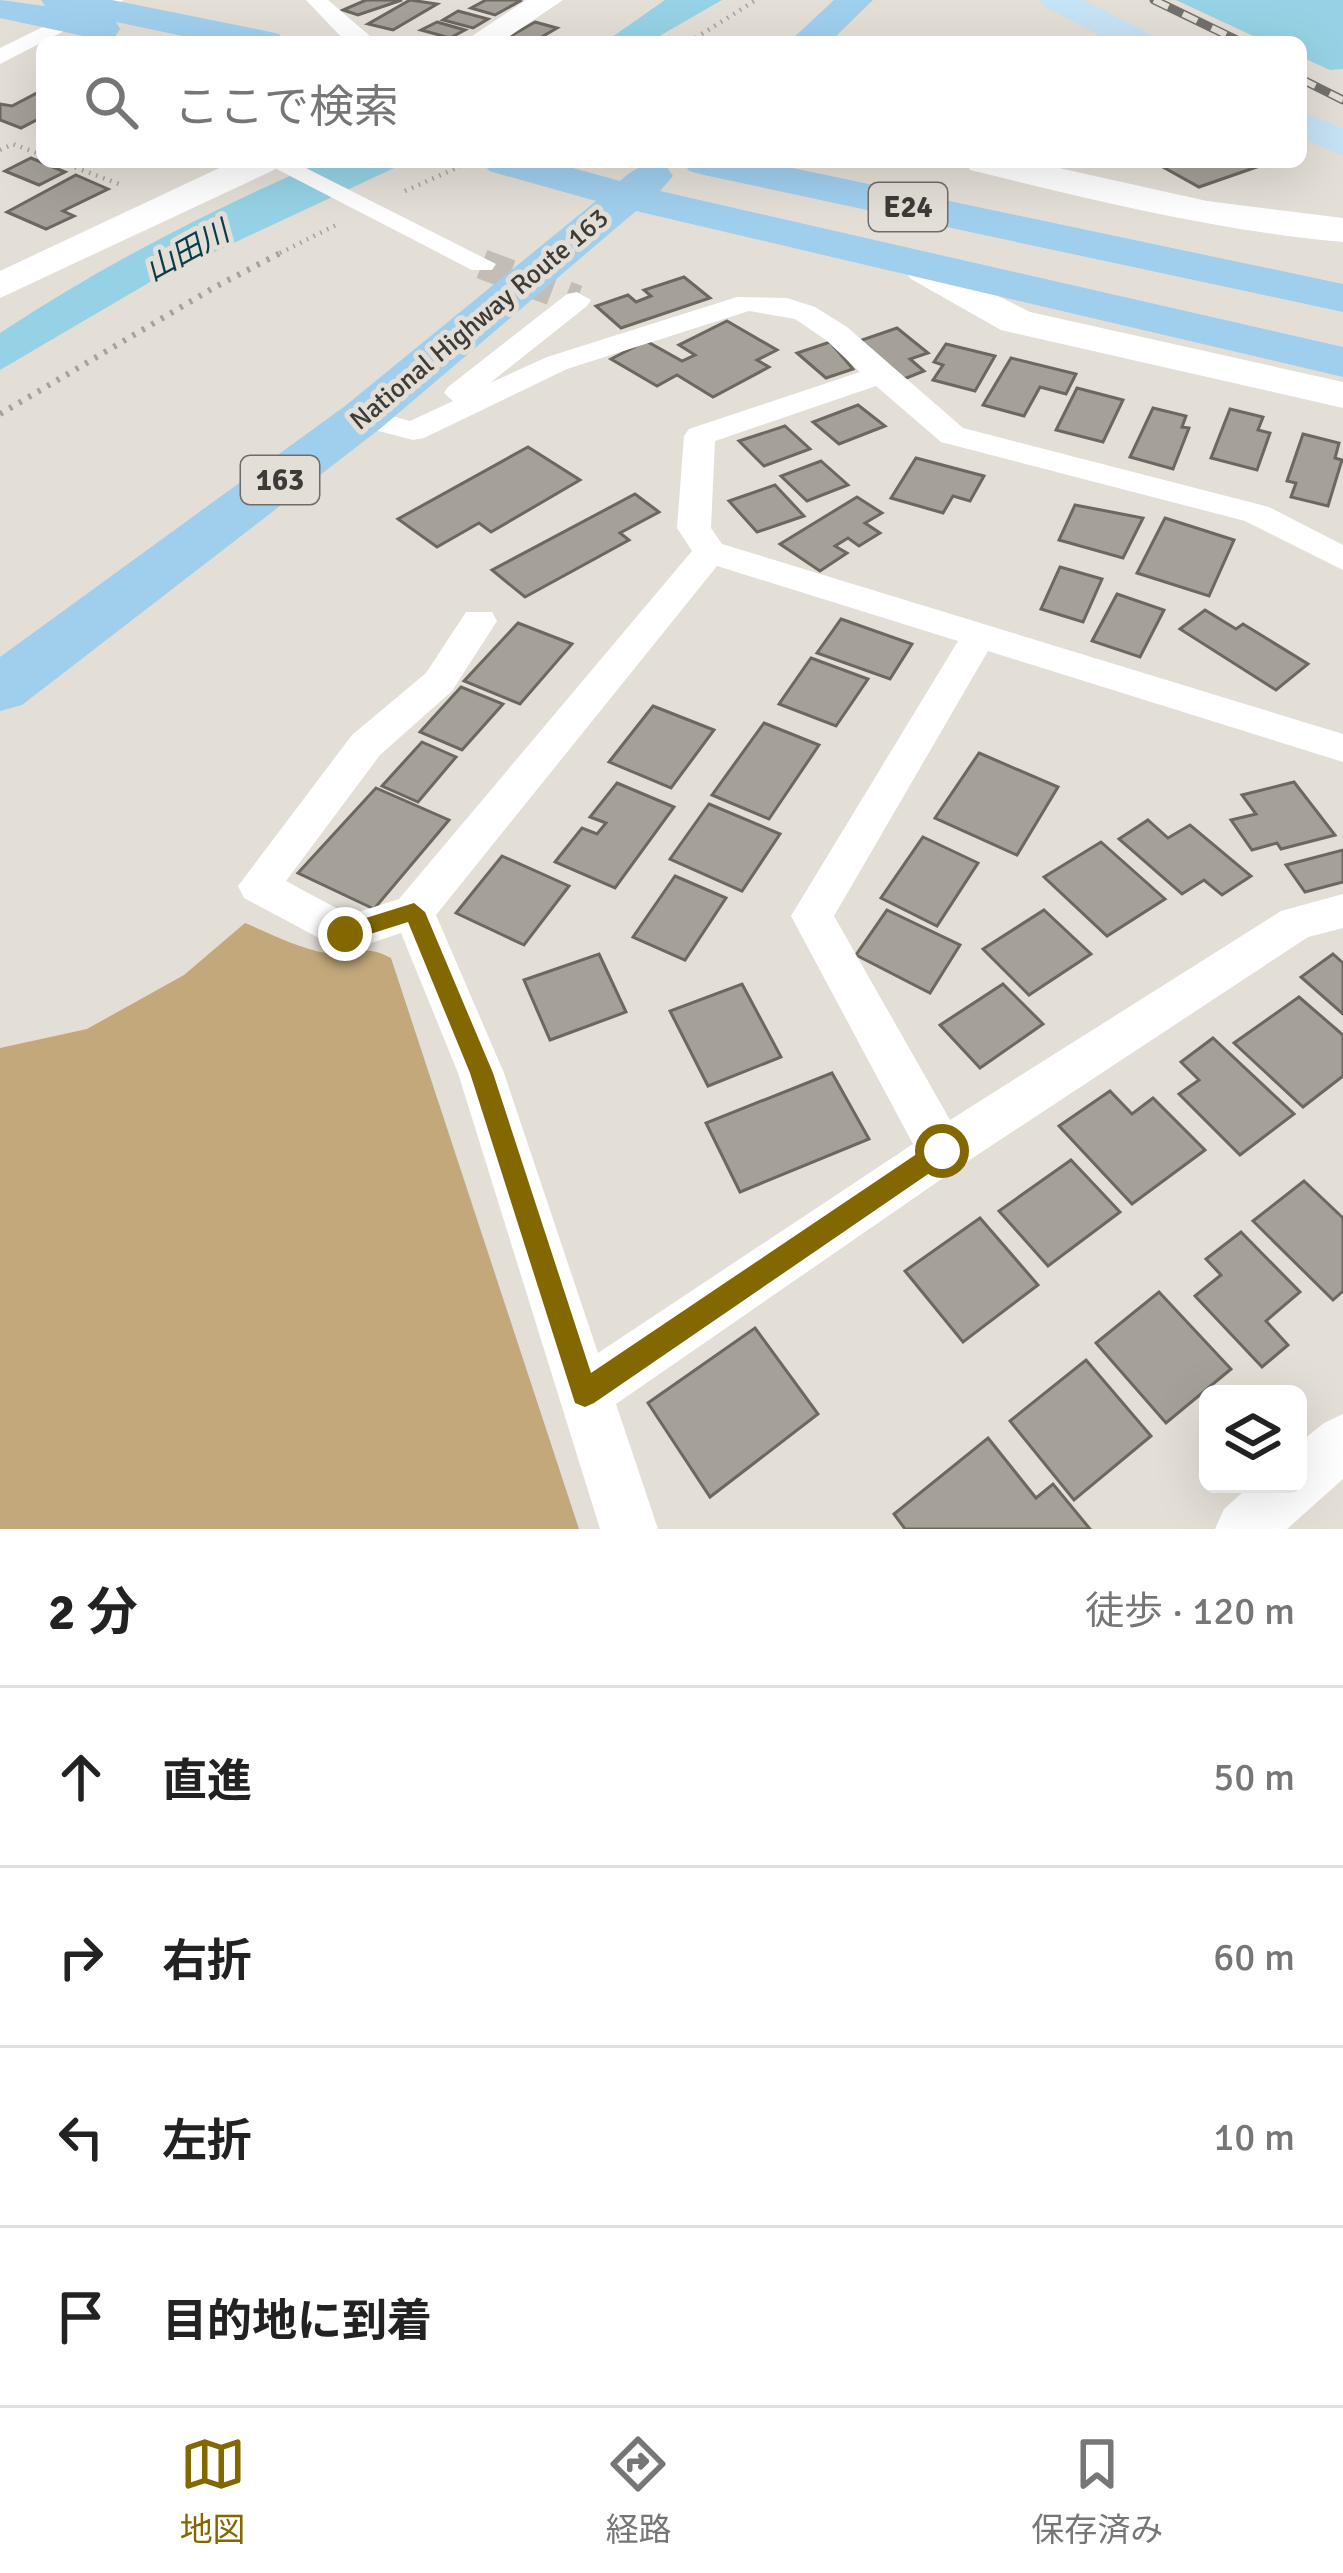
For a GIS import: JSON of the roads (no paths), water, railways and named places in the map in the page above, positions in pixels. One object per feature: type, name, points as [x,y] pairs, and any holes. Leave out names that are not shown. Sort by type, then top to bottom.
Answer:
[{"type":"highway","points":[[59,0],[236,36]]},
{"type":"highway","points":[[826,36],[855,0]]},
{"type":"highway","points":[[0,8],[133,36]]},
{"type":"highway","points":[[523,168],[653,171],[726,223]]},
{"type":"highway","points":[[523,168],[560,185],[571,205],[564,270]]},
{"type":"highway","name":"E24","points":[[730,168],[1343,298]]},
{"type":"highway","points":[[913,168],[1343,261]]},
{"type":"highway","name":"National Highway Route 163","points":[[0,689],[388,424],[564,270],[653,171]]},
{"type":"highway","points":[[564,270],[638,224],[726,223],[1343,362]]},
{"type":"highway","name":"E24","points":[[1067,242],[1343,314]]},
{"type":"main road","points":[[1057,0],[1128,36]]},
{"type":"main road","points":[[1307,126],[1343,144]]},
{"type":"street","points":[[49,36],[114,0]]},
{"type":"street","points":[[316,0],[335,24],[356,36]]},
{"type":"street","points":[[489,36],[548,0]]},
{"type":"street","points":[[0,36],[29,47]]},
{"type":"street","points":[[0,57],[29,47]]},
{"type":"street","points":[[0,286],[262,168]]},
{"type":"street","points":[[285,168],[482,263]]},
{"type":"street","points":[[1010,168],[1231,216],[1343,230]]},
{"type":"street","points":[[925,271],[1016,321],[1343,395]]},
{"type":"street","points":[[388,424],[557,363],[746,303],[765,302],[815,316],[833,327],[880,375],[952,435],[1257,514],[1343,559]]},
{"type":"street","points":[[880,375],[700,436],[694,529],[710,552],[1343,746]]},
{"type":"street","points":[[479,621],[439,682],[366,745],[259,886],[345,934],[414,912],[710,552]]},
{"type":"street","points":[[942,1151],[812,916],[980,634]]},
{"type":"street","points":[[585,1393],[942,1151],[1296,923],[1343,911]]},
{"type":"street","points":[[414,912],[482,1073],[629,1529]]},
{"type":"street","points":[[1307,1474],[1343,1442]]},
{"type":"street","points":[[1244,1529],[1285,1493]]},
{"type":"water","points":[[665,0],[722,0],[659,36],[614,36]]},
{"type":"water","points":[[1176,0],[1343,0],[1343,69],[1330,70],[1307,60],[1307,36],[1253,36]]},
{"type":"water","name":"山田川","points":[[309,168],[394,168],[150,282],[0,370],[0,333],[78,284]]},
{"type":"tunnel","points":[[482,264],[577,300]]},
{"type":"railway","points":[[1154,0],[1229,36]]},
{"type":"railway","points":[[1307,82],[1343,100]]}]
